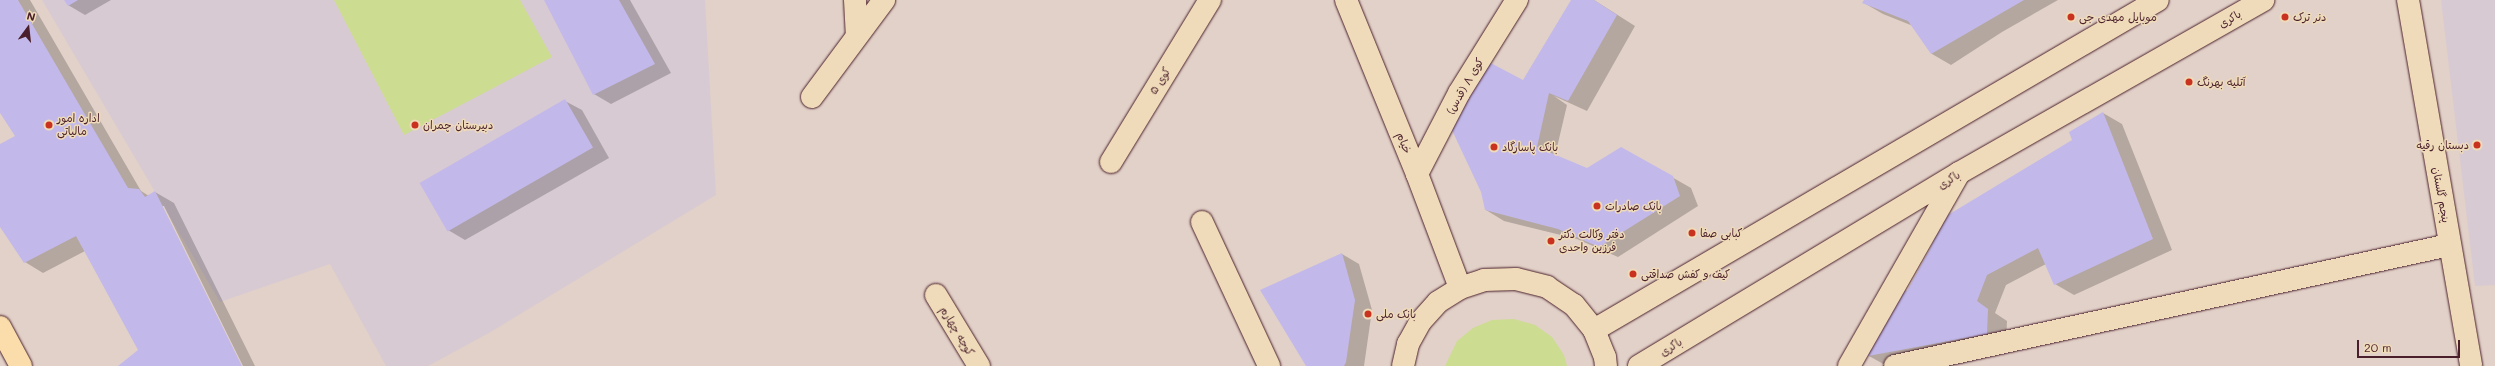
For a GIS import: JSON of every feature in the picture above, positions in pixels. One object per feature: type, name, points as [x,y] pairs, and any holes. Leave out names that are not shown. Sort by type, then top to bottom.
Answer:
[{"type":"main road","points":[[855,0],[857,34]]},
{"type":"main road","points":[[812,97],[857,34],[884,0]]},
{"type":"main road","name":"کوی ۵","points":[[1111,162],[1210,0]]},
{"type":"main road","name":"خیام","points":[[1346,0],[1417,174],[1460,288]]},
{"type":"main road","name":"کوی ۸ (قدس)","points":[[1417,174],[1459,93],[1517,0]]},
{"type":"main road","points":[[1594,330],[2158,0]]},
{"type":"main road","name":"باکری","points":[[1639,366],[1959,173],[2263,0]]},
{"type":"main road","name":"پنجم گلستان","points":[[2408,0],[2471,366]]},
{"type":"main road","points":[[1849,366],[1959,173]]},
{"type":"main road","points":[[1202,222],[1270,366]]},
{"type":"main road","points":[[1895,366],[2449,245]]},
{"type":"main road","points":[[1403,366],[1408,344],[1420,322],[1438,302],[1460,288],[1484,280],[1516,279],[1547,287],[1574,305],[1594,330],[1605,357],[1606,366]]},
{"type":"main road","name":"کوچه چهارم","points":[[936,295],[979,366]]},
{"type":"main road","points":[[0,327],[21,366]]},
{"type":"shaded area","name":"دبیرستان چمران","points":[[42,0],[705,0],[716,195],[489,333],[428,366],[386,366],[330,264],[220,302]]},
{"type":"shaded area","name":"دبستان رقیه","points":[[2441,0],[2495,0],[2495,285],[2475,286]]},
{"type":"green space","points":[[334,0],[520,0],[552,57],[404,135]]},
{"type":"green space","points":[[1514,319],[1535,325],[1552,337],[1564,355],[1567,366],[1445,366],[1457,341],[1473,328],[1492,320]]},
{"type":"building","points":[[0,0],[18,0],[128,188],[139,189],[145,197],[155,191],[242,366],[118,366],[138,350],[76,236],[24,263],[0,227],[0,144],[15,136],[0,113]]},
{"type":"building","points":[[64,0],[78,0],[68,6]]},
{"type":"building","points":[[544,0],[619,0],[655,64],[593,95]]},
{"type":"building","points":[[1571,0],[1594,0],[1617,15],[1568,101],[1549,93],[1537,147],[1587,168],[1621,147],[1673,176],[1680,196],[1599,247],[1558,229],[1485,210],[1481,192],[1450,126],[1485,60],[1523,80]]},
{"type":"building","points":[[1864,0],[2024,0],[1931,54],[1908,21],[1862,3]]},
{"type":"building","points":[[565,99],[593,147],[448,231],[420,183]]},
{"type":"building","points":[[2103,112],[2153,239],[2054,285],[2038,248],[1987,275],[1977,301],[1988,309],[1987,334],[1868,356],[1867,351],[1903,289],[1907,291],[1930,249],[1943,218],[2072,140],[2069,132]]},
{"type":"building","points":[[1342,253],[1355,300],[1346,362],[1344,366],[1306,366],[1260,290]]},
{"type":"place","name":"موبایل مهدی جی","points":[[2071,17]]},
{"type":"place","name":"دنر ترک","points":[[2285,17]]},
{"type":"place","name":"آتلیه بهرنگ","points":[[2189,82]]},
{"type":"place","name":"اداره امور مالیاتی","points":[[49,125]]},
{"type":"place","name":"دبیرستان چمران","points":[[415,125]]},
{"type":"place","name":"دبستان رقیه","points":[[2477,145]]},
{"type":"place","name":"بانک پاسارگاد","points":[[1494,147]]},
{"type":"place","name":"بانک صادرات","points":[[1597,206]]},
{"type":"place","name":"کبابی صفا","points":[[1692,233]]},
{"type":"place","name":"دفتر وکالت دکتر فرزین واحدی","points":[[1551,241]]},
{"type":"place","name":"کیف و کفش صداقتی","points":[[1633,274]]},
{"type":"place","name":"بانک ملی","points":[[1368,314]]}]
